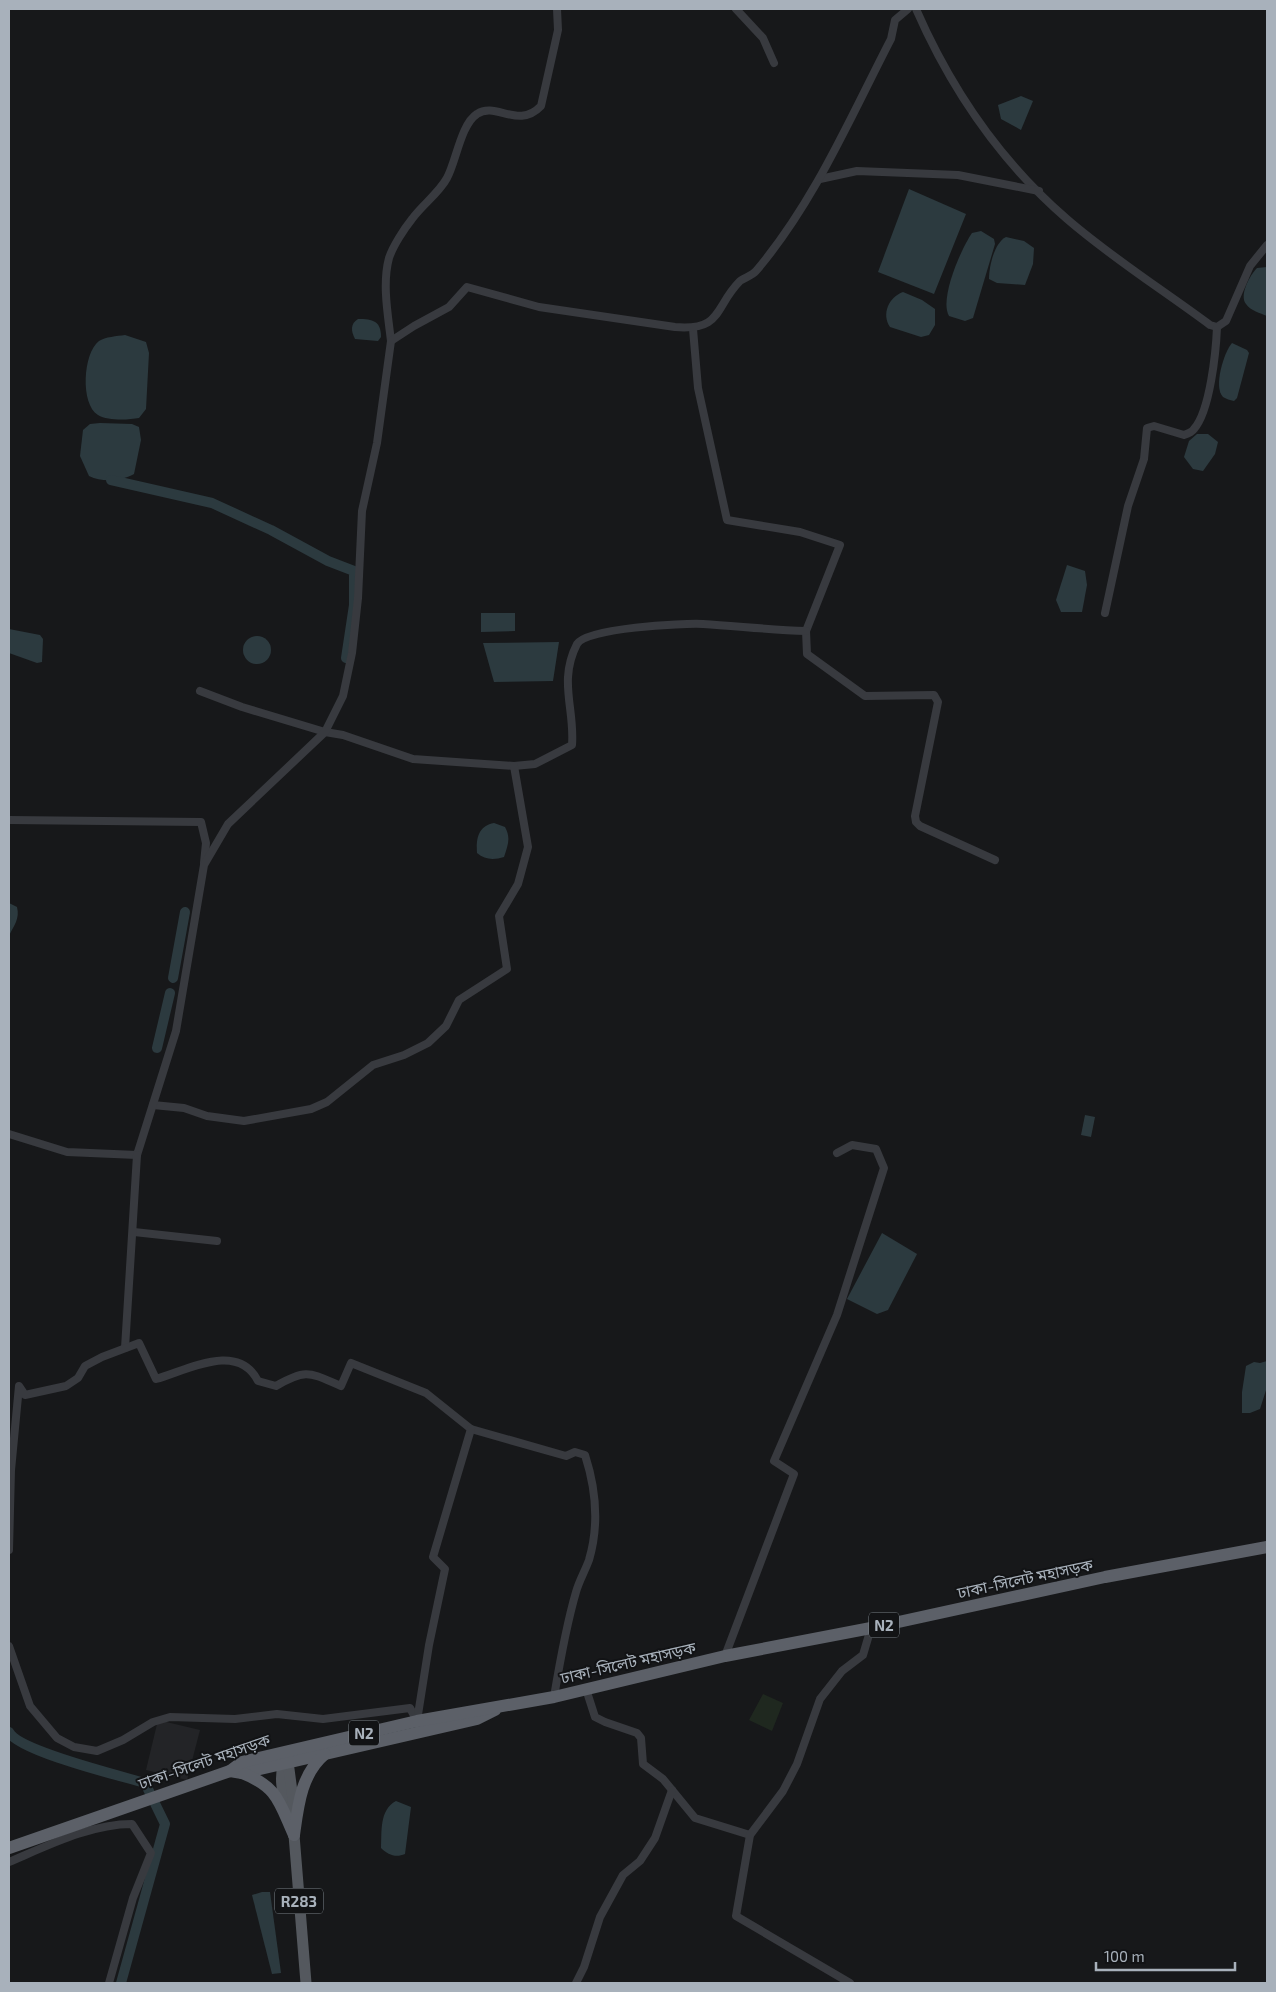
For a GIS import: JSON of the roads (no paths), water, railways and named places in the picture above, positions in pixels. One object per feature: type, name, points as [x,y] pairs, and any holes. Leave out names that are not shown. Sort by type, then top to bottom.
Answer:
[{"type":"highway","name":"ঢাকা-সিলেট মহাসড়ক","points":[[9,1848],[121,1807],[211,1778],[236,1772],[242,1762],[296,1748],[475,1709],[502,1707],[725,1656],[871,1628],[1105,1577],[1267,1547]]},
{"type":"highway","points":[[236,1772],[477,1719],[502,1707]]},
{"type":"highway","name":"R283","points":[[294,1835],[300,1797],[306,1779],[315,1762],[324,1754]]},
{"type":"highway","name":"R283","points":[[236,1772],[262,1781],[272,1790],[294,1835]]},
{"type":"main road","points":[[272,1754],[283,1763],[296,1748]]},
{"type":"main road","name":"R283","points":[[283,1763],[286,1808],[291,1818],[294,1835],[306,1983]]},
{"type":"street","points":[[204,866],[228,824],[325,732],[343,696],[352,654],[358,598],[362,512],[377,443],[391,341],[386,296],[390,258],[412,219],[447,179],[463,134],[477,114],[487,111],[524,117],[533,114],[542,106],[558,30],[557,9]]},
{"type":"street","points":[[736,9],[763,38],[774,63]]},
{"type":"street","points":[[391,341],[449,307],[467,287],[539,307],[693,328],[714,319],[741,281],[755,273],[798,214],[820,179],[891,39],[895,20],[908,9]]},
{"type":"street","points":[[916,9],[930,42],[952,83],[1002,153],[1067,219],[1210,325],[1217,327],[1226,321],[1250,266],[1267,245]]},
{"type":"street","points":[[820,179],[857,171],[958,175],[1040,191]]},
{"type":"street","points":[[1105,613],[1128,506],[1144,459],[1147,428],[1150,426],[1184,435],[1194,429],[1203,411],[1214,366],[1217,327]]},
{"type":"street","points":[[693,328],[698,388],[727,520],[800,532],[840,546],[806,631],[807,654],[865,696],[934,695],[938,702],[915,816],[916,822],[920,826],[995,860]]},
{"type":"street","points":[[200,691],[325,732],[343,735],[413,759],[514,766],[536,764],[572,745],[566,686],[569,667],[578,643],[586,636],[635,628],[702,624],[806,631]]},
{"type":"street","points":[[153,1105],[184,1108],[206,1116],[244,1121],[311,1109],[327,1102],[373,1065],[404,1055],[428,1042],[446,1026],[459,1000],[507,968],[498,916],[518,884],[528,847],[514,766]]},
{"type":"street","points":[[9,820],[201,822],[206,843],[204,866],[176,1030],[137,1155],[134,1232],[125,1348]]},
{"type":"street","points":[[9,1134],[67,1152],[137,1155]]},
{"type":"street","points":[[725,1656],[794,1474],[774,1461],[838,1316],[884,1168],[876,1149],[852,1145],[837,1153]]},
{"type":"street","points":[[134,1232],[217,1241]]},
{"type":"street","points":[[9,1550],[10,1470],[19,1386],[25,1395],[66,1386],[78,1378],[85,1366],[139,1343],[156,1379],[214,1359],[235,1361],[252,1369],[258,1381],[276,1386],[289,1379],[310,1373],[341,1386],[352,1363],[426,1393],[471,1429],[566,1456],[575,1452],[585,1455],[591,1475],[595,1528],[593,1544],[577,1590],[562,1650],[554,1696]]},
{"type":"street","points":[[417,1721],[429,1645],[445,1569],[433,1557],[471,1429]]},
{"type":"street","points":[[850,1983],[736,1916],[750,1835],[783,1790],[797,1764],[820,1699],[842,1670],[864,1655],[871,1628]]},
{"type":"street","points":[[9,1646],[30,1706],[44,1725],[57,1738],[74,1747],[97,1751],[123,1740],[153,1722],[170,1717],[235,1719],[277,1714],[323,1719],[410,1708],[417,1721]]},
{"type":"street","points":[[586,1689],[595,1716],[605,1722],[637,1733],[642,1738],[643,1764],[662,1778],[696,1818],[711,1825],[750,1835]]},
{"type":"street","points":[[576,1983],[584,1968],[600,1917],[623,1875],[640,1861],[655,1838],[672,1790]]},
{"type":"street","points":[[9,1862],[76,1835],[112,1824],[132,1824],[142,1836],[151,1853],[133,1898],[109,1983]]},
{"type":"waterway","points":[[111,480],[212,503],[271,530],[328,561],[354,571],[354,605],[346,658]]},
{"type":"waterway","points":[[173,978],[185,912]]},
{"type":"waterway","points":[[157,1048],[170,993]]},
{"type":"waterway","points":[[9,1732],[16,1739],[50,1755],[145,1783],[165,1824],[121,1983]]}]
